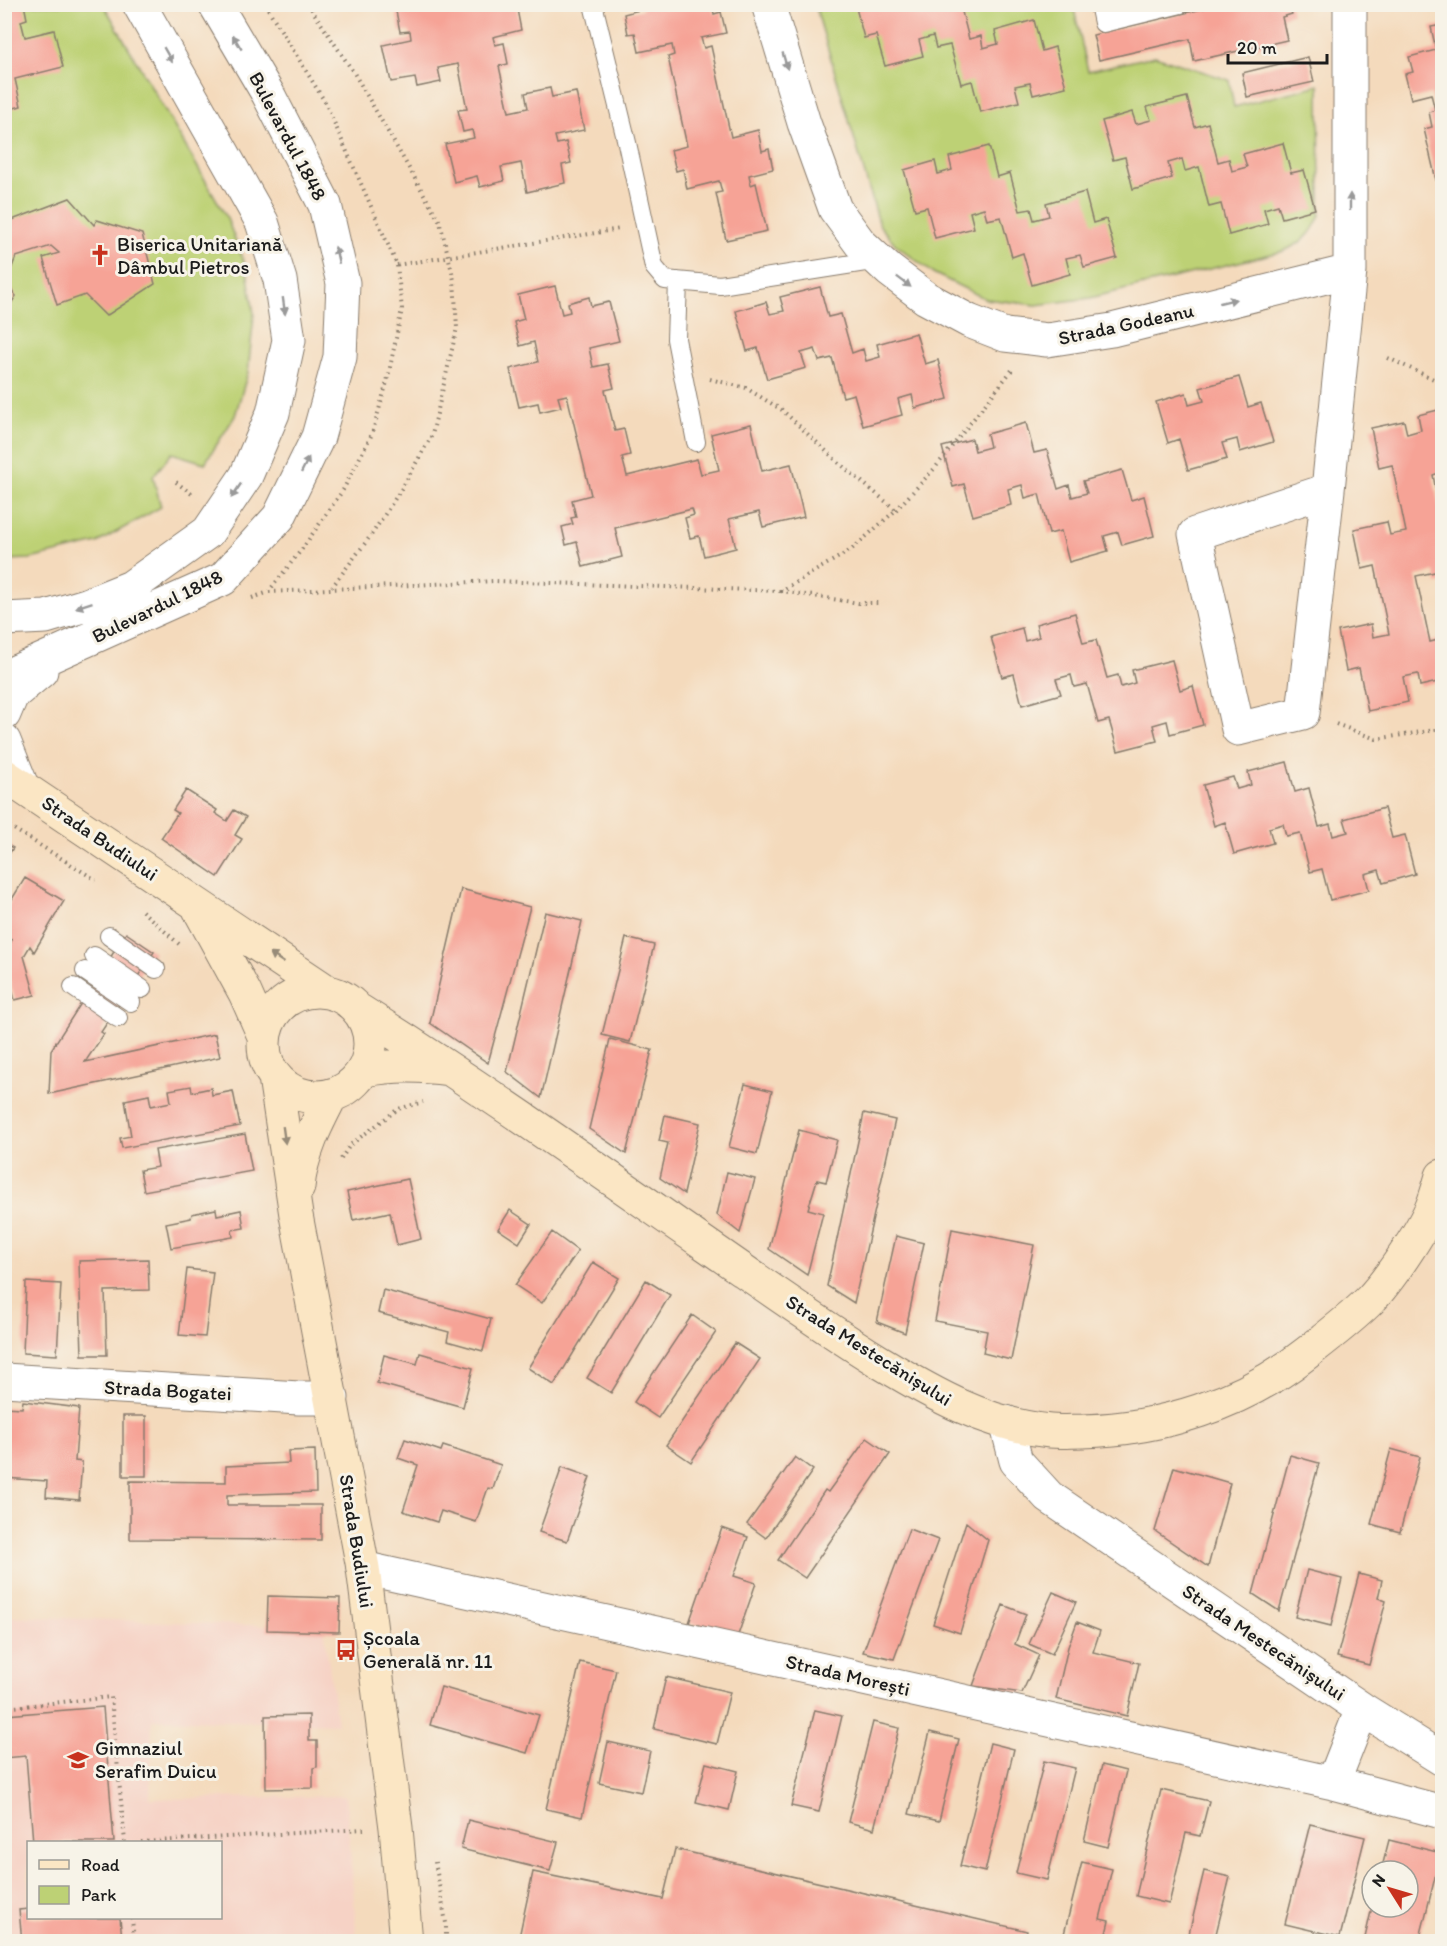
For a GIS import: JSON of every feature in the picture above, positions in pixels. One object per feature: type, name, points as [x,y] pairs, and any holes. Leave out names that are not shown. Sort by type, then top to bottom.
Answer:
[{"type":"main road","name":"Strada Budiului","points":[[13,780],[325,990]]},
{"type":"main road","name":"Strada Budiului","points":[[195,903],[245,993],[264,1036]]},
{"type":"main road","points":[[325,990],[344,997],[360,1011],[370,1030],[370,1051],[364,1070],[350,1086],[331,1096],[311,1097],[291,1090],[275,1077],[265,1057],[264,1036],[271,1016],[285,1000],[304,992],[325,990]]},
{"type":"main road","name":"Strada Mestecănișului","points":[[360,1011],[454,1070],[844,1340],[931,1393],[970,1411],[1006,1422]]},
{"type":"main road","name":"Strada Mestecănișului","points":[[364,1070],[420,1065],[454,1070]]},
{"type":"main road","name":"Strada Budiului","points":[[275,1077],[296,1215],[363,1568],[394,1816],[406,1941]]},
{"type":"main road","name":"Strada Budiului","points":[[296,1215],[300,1167],[314,1128],[331,1096]]},
{"type":"main road","points":[[1006,1422],[1050,1431],[1147,1425],[1198,1411],[1244,1393],[1287,1369],[1371,1299],[1402,1258],[1431,1210],[1443,1176]]},
{"type":"street","name":"Bulevardul 1848","points":[[4,619],[46,617],[86,605],[131,587],[208,532],[246,476],[273,414],[289,340],[280,280],[262,222],[139,4]]},
{"type":"street","name":"Bulevardul 1848","points":[[4,677],[223,579],[279,517],[318,437],[339,357],[343,283],[325,205],[268,94],[215,4]]},
{"type":"street","name":"Strada Godeanu","points":[[768,4],[804,123],[835,209],[860,243],[878,260],[926,298],[969,321],[1005,335],[1047,340],[1112,330],[1350,271]]},
{"type":"street","points":[[1328,490],[1195,534],[1238,729],[1303,713],[1328,490],[1350,271],[1350,4]]},
{"type":"street","points":[[4,714],[12,695],[69,648]]},
{"type":"street","points":[[4,741],[13,780]]},
{"type":"street","name":"Strada Bogatei","points":[[4,1380],[299,1398],[332,1398]]},
{"type":"street","name":"Strada Mestecănișului","points":[[1006,1422],[1016,1461],[1049,1497],[1362,1709],[1439,1756]]},
{"type":"street","name":"Strada Morești","points":[[363,1568],[1333,1783],[1443,1812]]},
{"type":"street","points":[[1333,1783],[1362,1709]]},
{"type":"lane","points":[[593,4],[654,267],[665,280],[720,285],[878,260]]},
{"type":"lane","points":[[1099,4],[1103,23],[1181,4]]},
{"type":"lane","points":[[678,282],[676,339],[696,442]]},
{"type":"lane","points":[[109,936],[156,969]]},
{"type":"lane","points":[[90,963],[136,995]]},
{"type":"lane","points":[[73,987],[118,1018]]},
{"type":"path","points":[[265,4],[325,102],[397,265],[402,309],[387,382],[372,434],[344,490],[269,592]]},
{"type":"path","points":[[308,4],[354,73],[440,222],[454,280],[457,328],[432,435],[402,488],[372,534],[332,588]]},
{"type":"path","points":[[397,265],[644,225]]},
{"type":"path","points":[[1388,358],[1443,383]]},
{"type":"path","points":[[781,591],[851,550],[896,510],[935,468],[1014,367]]},
{"type":"path","points":[[683,373],[746,387],[782,410],[839,463],[896,510]]},
{"type":"path","points":[[176,482],[201,501]]},
{"type":"path","points":[[248,600],[269,592],[494,581],[781,591],[858,603],[879,603]]},
{"type":"path","points":[[1336,724],[1376,739],[1443,729]]},
{"type":"path","points":[[4,823],[102,884]]},
{"type":"path","points":[[140,909],[180,945]]},
{"type":"path","points":[[339,1162],[350,1145],[398,1109],[429,1100]]},
{"type":"path","points":[[4,1708],[111,1697],[125,1841]]},
{"type":"path","points":[[159,1841],[369,1829]]},
{"type":"path","points":[[132,1919],[134,1941]]},
{"type":"shaded area","name":"Gimnaziul Serafim Duicu","points":[[5,1616],[324,1628],[337,1724],[152,1719],[150,1799],[346,1796],[357,1941],[5,1942]]},
{"type":"green space","points":[[4,5],[104,5],[226,216],[247,270],[254,314],[248,372],[235,416],[205,463],[172,453],[153,476],[161,507],[97,543],[30,559],[5,560]]},
{"type":"green space","points":[[815,5],[1073,5],[1088,71],[1155,56],[1229,80],[1234,107],[1319,85],[1320,215],[1306,237],[1284,251],[1090,298],[1036,305],[986,299],[933,273],[896,245],[880,226]]},
{"type":"building","points":[[4,4],[24,4],[27,19],[21,21],[25,37],[54,30],[63,67],[15,79],[21,106],[4,111]]},
{"type":"building","points":[[404,4],[444,4],[446,13],[466,9],[465,4],[516,4],[521,30],[493,37],[495,45],[504,43],[508,64],[499,66],[509,112],[528,108],[525,93],[550,88],[552,97],[576,92],[584,130],[555,136],[557,144],[566,142],[571,163],[562,165],[565,183],[527,192],[521,163],[501,167],[504,181],[480,187],[477,176],[454,182],[445,144],[474,138],[472,130],[463,132],[458,110],[467,109],[458,64],[438,68],[441,82],[417,87],[415,78],[391,82],[383,45],[411,39],[410,31],[400,32],[396,11],[405,9]]},
{"type":"building","points":[[642,4],[712,4],[714,14],[721,12],[726,33],[701,38],[704,48],[711,46],[731,137],[758,130],[762,151],[769,149],[773,169],[749,175],[751,185],[756,183],[767,231],[726,240],[716,193],[722,192],[719,181],[687,189],[683,169],[676,171],[671,150],[687,146],[668,57],[674,55],[672,45],[639,52],[635,33],[628,34],[624,14],[643,9]]},
{"type":"building","points":[[855,4],[960,4],[969,39],[981,36],[983,48],[998,44],[995,31],[1034,20],[1042,51],[1055,47],[1066,87],[1033,95],[1030,83],[1015,86],[1019,102],[980,112],[972,81],[961,84],[950,45],[936,48],[933,36],[919,40],[923,56],[885,66],[876,35],[864,38]]},
{"type":"building","points":[[1223,4],[1290,4],[1292,14],[1282,17],[1287,40],[1194,61],[1190,39],[1099,60],[1093,35]]},
{"type":"building","points":[[1442,25],[1442,178],[1436,180],[1424,129],[1432,127],[1429,112],[1435,110],[1431,94],[1411,99],[1405,74],[1413,72],[1409,57],[1436,50],[1431,27]]},
{"type":"building","points":[[1308,57],[1314,82],[1247,97],[1242,73]]},
{"type":"building","points":[[1187,97],[1195,127],[1208,123],[1218,162],[1229,159],[1232,171],[1247,167],[1243,154],[1283,143],[1291,173],[1304,170],[1315,209],[1282,218],[1278,205],[1264,209],[1268,224],[1229,235],[1221,204],[1209,207],[1199,167],[1185,171],[1182,159],[1168,163],[1172,178],[1133,189],[1125,157],[1113,160],[1102,121],[1132,112],[1136,124],[1151,120],[1147,107]]},
{"type":"building","points":[[989,146],[997,177],[1010,173],[1020,211],[1031,209],[1034,220],[1049,216],[1046,203],[1085,192],[1093,223],[1106,219],[1117,258],[1084,267],[1080,255],[1066,258],[1070,274],[1032,285],[1023,253],[1012,257],[1001,217],[987,220],[984,208],[970,212],[974,228],[935,238],[927,207],[915,210],[904,170],[935,161],[938,174],[952,170],[949,157]]},
{"type":"building","name":"Biserica Unitariană Dâmbul Pietros","points":[[70,198],[94,225],[97,220],[142,234],[155,284],[106,316],[85,295],[57,305],[43,258],[59,253],[51,246],[16,257],[6,282],[16,296],[4,314],[4,223]]},
{"type":"building","points":[[555,286],[562,314],[570,312],[568,303],[589,297],[591,306],[609,302],[619,341],[589,348],[593,367],[608,364],[614,388],[605,390],[615,431],[624,429],[630,455],[622,457],[627,476],[697,459],[701,474],[719,470],[711,434],[751,424],[762,471],[791,464],[804,517],[763,527],[759,512],[729,519],[736,548],[704,556],[699,536],[690,538],[685,518],[694,515],[692,509],[615,528],[622,557],[583,567],[577,542],[566,545],[562,527],[573,524],[571,518],[576,517],[572,500],[591,495],[567,395],[558,397],[561,407],[540,412],[538,403],[519,407],[510,369],[538,362],[534,342],[520,346],[514,322],[524,319],[518,295]]},
{"type":"building","points":[[820,287],[828,317],[841,314],[852,353],[863,349],[866,361],[880,357],[877,344],[916,333],[925,364],[938,360],[948,399],[915,408],[912,395],[898,399],[902,415],[863,426],[854,394],[843,397],[832,358],[819,361],[815,349],[801,353],[806,368],[767,379],[758,348],[747,351],[736,311],[766,302],[770,314],[784,311],[780,297]]},
{"type":"building","points":[[1239,377],[1248,407],[1261,403],[1273,442],[1240,452],[1237,439],[1222,443],[1227,459],[1188,470],[1179,439],[1168,443],[1156,402],[1186,393],[1189,405],[1204,401],[1200,388]]},
{"type":"building","points":[[1442,409],[1442,472],[1433,475],[1442,522],[1442,583],[1437,584],[1435,572],[1416,576],[1430,642],[1442,639],[1442,681],[1420,686],[1418,674],[1403,677],[1408,702],[1368,711],[1359,668],[1346,671],[1338,631],[1371,624],[1373,637],[1389,634],[1375,566],[1362,569],[1354,529],[1387,522],[1390,535],[1406,532],[1392,465],[1379,468],[1371,428],[1404,421],[1407,434],[1421,430],[1418,415]]},
{"type":"building","points":[[1026,423],[1034,453],[1047,450],[1058,489],[1069,485],[1072,497],[1087,493],[1083,481],[1122,470],[1131,500],[1144,496],[1154,536],[1122,545],[1118,532],[1104,536],[1108,551],[1069,562],[1061,531],[1049,534],[1039,494],[1025,498],[1022,485],[1008,489],[1011,505],[973,516],[964,484],[953,487],[942,447],[972,439],[975,451],[990,447],[987,434]]},
{"type":"building","points":[[1075,613],[1083,643],[1096,640],[1107,678],[1118,675],[1121,687],[1135,683],[1132,670],[1172,660],[1180,690],[1193,686],[1203,725],[1170,734],[1167,721],[1153,725],[1157,741],[1118,751],[1109,720],[1098,723],[1087,684],[1074,687],[1071,675],[1056,679],[1061,694],[1022,705],[1014,674],[1002,677],[991,637],[1022,628],[1025,641],[1039,637],[1036,624]]},
{"type":"building","points":[[1287,762],[1295,792],[1309,788],[1319,827],[1330,824],[1333,836],[1348,832],[1344,819],[1384,808],[1392,838],[1405,835],[1415,874],[1383,883],[1379,870],[1365,874],[1369,890],[1330,900],[1322,869],[1310,872],[1300,833],[1286,836],[1283,824],[1269,828],[1273,843],[1234,854],[1225,822],[1214,826],[1203,785],[1233,777],[1237,789],[1251,785],[1248,772]]},
{"type":"building","points":[[186,790],[217,810],[215,813],[227,821],[234,810],[246,817],[235,835],[242,839],[218,877],[161,838],[178,813],[173,810]]},
{"type":"building","points":[[4,843],[13,848],[4,861]]},
{"type":"building","points":[[25,878],[64,901],[34,952],[30,946],[24,956],[35,995],[15,1000],[4,963],[4,952],[12,940],[4,935],[4,912]]},
{"type":"building","points":[[461,889],[530,907],[488,1063],[430,1023]]},
{"type":"building","points":[[545,912],[582,921],[541,1098],[507,1072]]},
{"type":"building","points":[[126,933],[154,952],[101,1032],[104,1034],[85,1062],[215,1034],[220,1057],[49,1094],[51,1050]]},
{"type":"building","points":[[626,938],[654,945],[630,1042],[602,1035]]},
{"type":"building","points":[[610,1039],[652,1050],[626,1154],[589,1129]]},
{"type":"building","points":[[745,1084],[772,1091],[757,1154],[729,1147]]},
{"type":"building","points":[[191,1086],[192,1092],[211,1088],[212,1095],[233,1091],[240,1126],[122,1148],[120,1138],[131,1136],[125,1100],[149,1095],[151,1106],[171,1102],[169,1090]]},
{"type":"building","points":[[864,1113],[895,1120],[854,1303],[827,1286]]},
{"type":"building","points":[[665,1115],[700,1123],[684,1194],[660,1178],[668,1143],[659,1141]]},
{"type":"building","points":[[799,1130],[837,1140],[826,1182],[817,1180],[808,1209],[823,1213],[807,1275],[769,1249]]},
{"type":"building","points":[[245,1134],[252,1171],[144,1191],[140,1170],[158,1167],[155,1150]]},
{"type":"building","points":[[727,1172],[755,1179],[740,1233],[717,1215]]},
{"type":"building","points":[[408,1179],[421,1239],[397,1245],[390,1212],[353,1220],[347,1192]]},
{"type":"building","points":[[216,1209],[217,1215],[241,1210],[244,1228],[232,1230],[233,1237],[171,1248],[166,1223],[191,1218],[192,1214]]},
{"type":"building","points":[[510,1210],[531,1224],[519,1243],[498,1229]]},
{"type":"building","points":[[952,1229],[1034,1245],[1011,1360],[983,1353],[987,1331],[935,1321]]},
{"type":"building","points":[[552,1232],[578,1251],[542,1303],[515,1285]]},
{"type":"building","points":[[896,1236],[924,1243],[905,1333],[877,1322]]},
{"type":"building","points":[[148,1259],[149,1290],[105,1291],[107,1355],[82,1355],[79,1261]]},
{"type":"building","points":[[593,1262],[619,1278],[554,1385],[528,1368]]},
{"type":"building","points":[[187,1269],[213,1272],[205,1337],[179,1335]]},
{"type":"building","points":[[646,1280],[670,1295],[611,1393],[587,1378]]},
{"type":"building","points":[[26,1282],[61,1284],[57,1355],[23,1353]]},
{"type":"building","points":[[383,1290],[491,1319],[483,1351],[447,1341],[449,1332],[378,1313]]},
{"type":"building","points":[[692,1315],[716,1332],[658,1418],[634,1402]]},
{"type":"building","points":[[735,1343],[760,1359],[691,1462],[666,1445]]},
{"type":"building","points":[[420,1353],[473,1368],[463,1407],[377,1383],[384,1355],[417,1364]]},
{"type":"building","points":[[23,1401],[79,1408],[75,1461],[82,1462],[79,1500],[46,1497],[47,1481],[4,1478],[4,1407],[22,1408]]},
{"type":"building","points":[[123,1416],[146,1416],[146,1476],[123,1476]]},
{"type":"building","points":[[867,1438],[890,1454],[805,1578],[778,1560],[825,1490],[828,1492]]},
{"type":"building","points":[[405,1439],[441,1451],[443,1446],[501,1465],[493,1489],[488,1488],[476,1522],[441,1511],[437,1522],[403,1511],[418,1465],[398,1458]]},
{"type":"building","points":[[1391,1449],[1420,1457],[1400,1532],[1371,1524]]},
{"type":"building","points":[[315,1450],[316,1492],[227,1495],[227,1505],[321,1505],[321,1540],[130,1539],[130,1481],[226,1482],[226,1466],[289,1463],[288,1451]]},
{"type":"building","points":[[1290,1455],[1319,1463],[1279,1611],[1253,1594]]},
{"type":"building","points":[[795,1457],[813,1470],[766,1538],[747,1524]]},
{"type":"building","points":[[562,1467],[590,1477],[567,1541],[539,1532]]},
{"type":"building","points":[[1174,1467],[1230,1483],[1208,1567],[1155,1531]]},
{"type":"building","points":[[966,1522],[988,1540],[960,1633],[933,1624]]},
{"type":"building","points":[[722,1528],[748,1537],[734,1576],[756,1583],[738,1635],[689,1623]]},
{"type":"building","points":[[909,1529],[938,1540],[894,1659],[863,1652]]},
{"type":"building","points":[[1307,1570],[1342,1579],[1331,1626],[1295,1617]]},
{"type":"building","points":[[1359,1574],[1382,1580],[1378,1598],[1386,1601],[1369,1665],[1337,1657]]},
{"type":"building","points":[[1053,1592],[1076,1602],[1052,1654],[1029,1644]]},
{"type":"building","points":[[268,1596],[340,1598],[339,1632],[267,1630]]},
{"type":"building","points":[[1003,1605],[1026,1614],[1015,1644],[1039,1655],[1022,1693],[973,1686]]},
{"type":"building","points":[[1077,1622],[1100,1631],[1093,1652],[1139,1663],[1127,1716],[1056,1699],[1068,1647]]},
{"type":"building","points":[[580,1662],[616,1670],[582,1817],[546,1809]]},
{"type":"building","points":[[666,1677],[730,1692],[717,1744],[654,1729]]},
{"type":"building","points":[[441,1687],[539,1715],[527,1753],[430,1725]]},
{"type":"building","points":[[103,1707],[114,1841],[33,1841],[26,1756],[4,1758],[4,1738],[8,1738],[6,1715]]},
{"type":"building","points":[[815,1710],[842,1716],[819,1812],[791,1806]]},
{"type":"building","points":[[309,1715],[309,1741],[317,1741],[317,1767],[313,1768],[313,1788],[266,1789],[265,1716]]},
{"type":"building","points":[[873,1722],[899,1728],[874,1829],[848,1822]]},
{"type":"building","points":[[930,1732],[959,1739],[939,1821],[909,1814]]},
{"type":"building","points":[[608,1742],[650,1751],[641,1792],[599,1783]]},
{"type":"building","points":[[990,1743],[1014,1749],[985,1872],[960,1866]]},
{"type":"building","points":[[1044,1761],[1075,1768],[1047,1880],[1016,1873]]},
{"type":"building","points":[[706,1763],[738,1771],[729,1810],[696,1802]]},
{"type":"building","points":[[1102,1765],[1126,1771],[1108,1847],[1084,1841]]},
{"type":"building","points":[[1161,1790],[1209,1801],[1200,1836],[1186,1833],[1169,1904],[1136,1896]]},
{"type":"building","points":[[468,1820],[558,1842],[550,1871],[461,1849]]},
{"type":"building","points":[[1310,1824],[1365,1837],[1340,1937],[1285,1924]]},
{"type":"building","points":[[1389,1840],[1441,1853],[1419,1942],[1364,1942],[1369,1919],[1420,1919],[1420,1859],[1384,1859]]},
{"type":"building","points":[[675,1849],[1027,1931],[1025,1942],[518,1942],[533,1872],[663,1899]]},
{"type":"building","points":[[1082,1862],[1112,1869],[1100,1919],[1109,1921],[1104,1942],[1062,1942]]},
{"type":"building","points":[[1204,1871],[1230,1877],[1214,1942],[1187,1942]]},
{"type":"building","points":[[27,1909],[27,1919],[120,1919],[122,1939],[94,1942],[22,1942],[19,1910]]},
{"type":"place","name":"Biserica Unitariană Dâmbul Pietros","points":[[100,255]]},
{"type":"place","name":"Școala Generală nr. 11","points":[[346,1650]]},
{"type":"place","name":"Gimnaziul Serafim Duicu","points":[[78,1760]]}]
